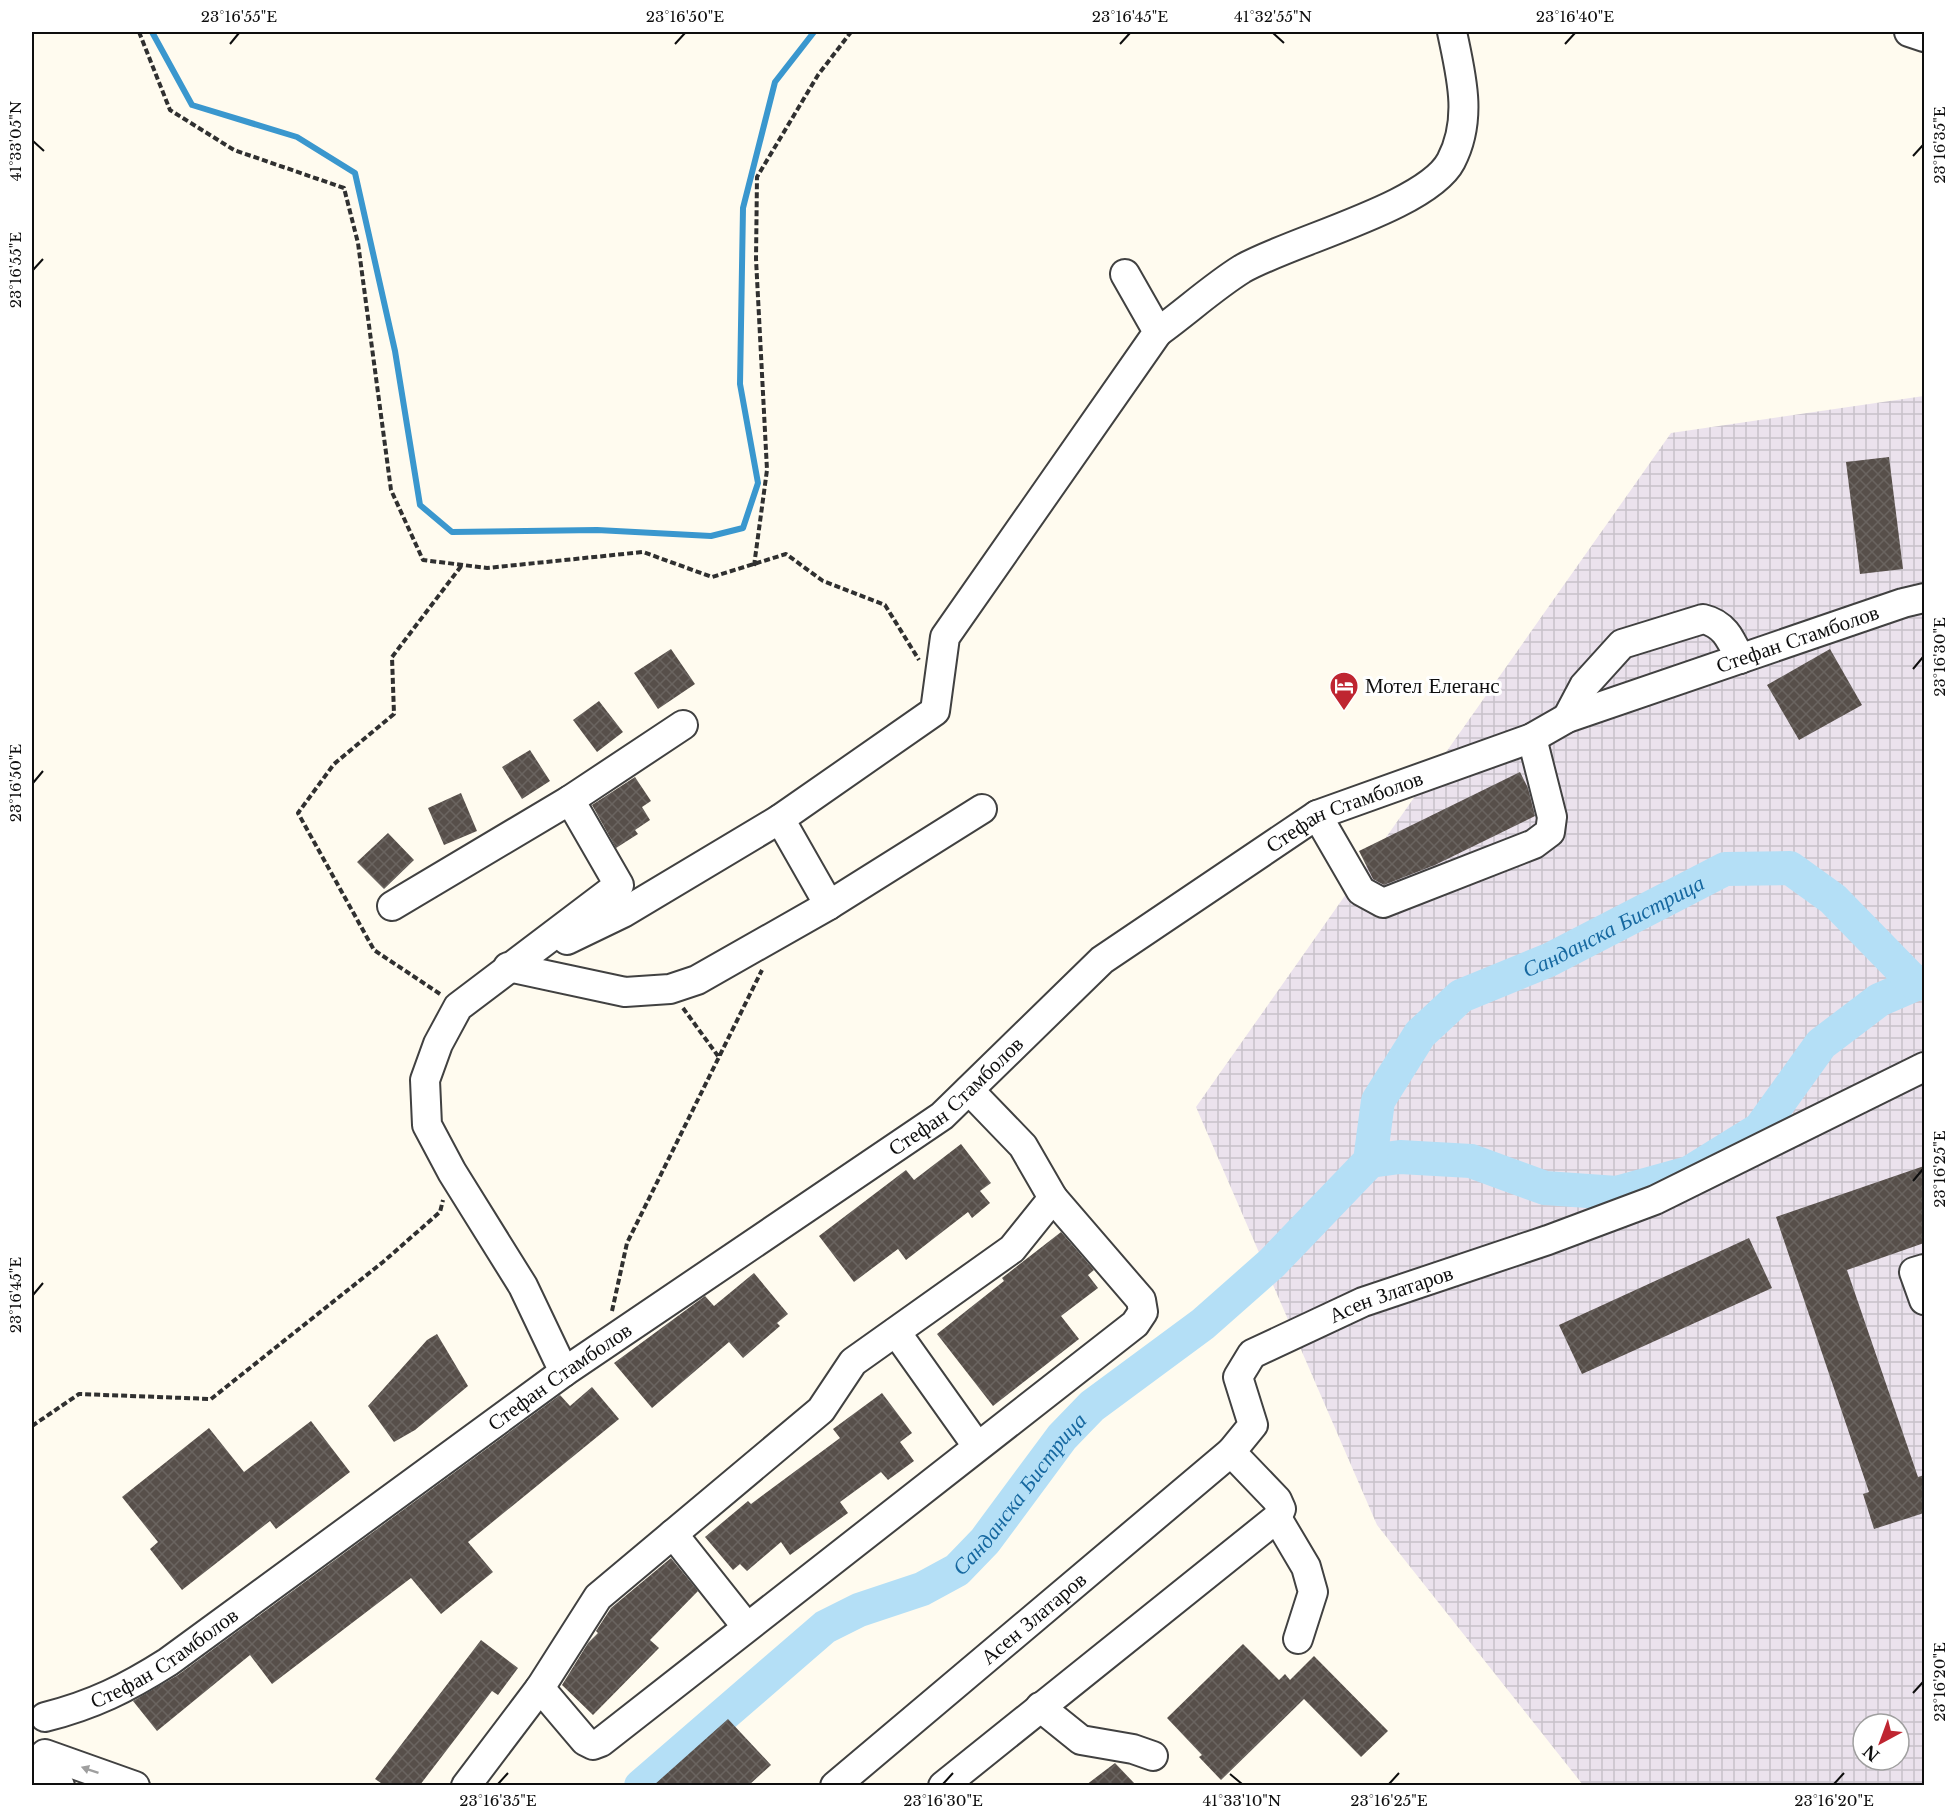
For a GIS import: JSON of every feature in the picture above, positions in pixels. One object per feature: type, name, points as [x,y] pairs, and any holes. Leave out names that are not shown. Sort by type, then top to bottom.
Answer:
[{"type":"street","points":[[508,967],[623,913],[780,819],[936,698],[945,637],[1158,332],[1243,269],[1421,192],[1451,163],[1462,130],[1465,96],[1452,32]]},
{"type":"street","points":[[1909,32],[1924,38]]},
{"type":"street","points":[[1125,274],[1158,332]]},
{"type":"street","name":"Стефан Стамболов","points":[[38,1711],[84,1707],[105,1698],[168,1662],[564,1372],[942,1116],[1102,960],[1317,815],[1532,738],[1568,718],[1903,603],[1924,598]]},
{"type":"street","points":[[1568,718],[1584,686],[1622,644],[1703,619],[1715,622],[1726,632],[1740,659]]},
{"type":"street","points":[[392,906],[570,800],[683,725]]},
{"type":"street","points":[[1317,815],[1361,891],[1383,903],[1534,844],[1550,832],[1552,818],[1532,738]]},
{"type":"street","points":[[564,1372],[523,1286],[452,1172],[427,1125],[424,1080],[438,1044],[458,1007],[619,885],[570,800]]},
{"type":"street","points":[[508,967],[625,992],[670,989],[697,980],[782,932],[982,809]]},
{"type":"street","points":[[780,819],[829,904]]},
{"type":"street","name":"Асен Златаров","points":[[835,1785],[1231,1452],[1253,1425],[1238,1377],[1252,1354],[1363,1302],[1655,1200],[1924,1067]]},
{"type":"street","points":[[540,1688],[585,1741],[593,1745],[602,1742],[746,1626],[1135,1324],[1143,1312],[1141,1300],[1053,1198],[1023,1146],[969,1090]]},
{"type":"street","points":[[466,1785],[540,1688],[598,1597],[821,1410],[853,1362],[1012,1249],[1053,1198]]},
{"type":"street","points":[[1924,1269],[1914,1272],[1924,1300]]},
{"type":"street","points":[[896,1332],[978,1446]]},
{"type":"street","points":[[943,1785],[1277,1518],[1281,1509],[1277,1500],[1231,1452]]},
{"type":"street","points":[[1277,1518],[1305,1567],[1313,1592],[1298,1639]]},
{"type":"street","points":[[673,1534],[746,1626]]},
{"type":"street","points":[[1040,1707],[1081,1740],[1133,1749],[1153,1756]]},
{"type":"street","points":[[36,1765],[50,1732],[38,1711]]},
{"type":"street","points":[[36,1765],[60,1785]]},
{"type":"street","points":[[36,1765],[135,1785]]},
{"type":"path","points":[[138,32],[170,110],[234,150],[344,188],[358,243],[391,490],[423,560],[487,568],[643,552],[712,577],[754,566],[786,554],[823,581],[885,605],[936,698]]},
{"type":"path","points":[[754,566],[767,470],[756,259],[757,177],[818,75],[851,32]]},
{"type":"path","points":[[458,1007],[374,950],[298,813],[334,764],[394,714],[392,657],[462,565]]},
{"type":"path","points":[[605,1344],[627,1244],[718,1056],[782,932]]},
{"type":"path","points":[[670,989],[718,1056]]},
{"type":"path","points":[[32,1426],[79,1394],[211,1399],[383,1262],[440,1212],[452,1172]]},
{"type":"shaded area","points":[[1924,396],[1924,1785],[1583,1785],[1377,1525],[1196,1107],[1671,433]]},
{"type":"building","points":[[1889,457],[1903,569],[1860,574],[1846,462]]},
{"type":"building","points":[[671,649],[695,684],[658,709],[634,673]]},
{"type":"building","points":[[1830,649],[1862,705],[1799,740],[1767,685]]},
{"type":"building","points":[[599,701],[623,732],[597,752],[573,720]]},
{"type":"building","points":[[530,750],[550,781],[522,799],[502,767]]},
{"type":"building","points":[[1520,772],[1528,788],[1535,816],[1435,865],[1384,885],[1373,879],[1359,851]]},
{"type":"building","points":[[635,777],[651,801],[642,807],[650,820],[635,830],[638,834],[616,848],[592,805]]},
{"type":"building","points":[[461,793],[477,831],[444,845],[428,808]]},
{"type":"building","points":[[388,833],[414,860],[384,889],[357,862]]},
{"type":"building","points":[[961,1144],[991,1183],[980,1191],[990,1203],[972,1218],[968,1212],[906,1260],[898,1249],[854,1282],[819,1236],[906,1170],[914,1180]]},
{"type":"building","points":[[1924,1166],[1924,1243],[1847,1270],[1918,1477],[1924,1475],[1924,1513],[1874,1529],[1863,1494],[1869,1492],[1776,1217]]},
{"type":"building","points":[[1061,1232],[1094,1270],[1088,1275],[1098,1288],[1061,1316],[1079,1339],[993,1406],[937,1334],[1004,1281],[1002,1278]]},
{"type":"building","points":[[1749,1238],[1772,1288],[1582,1374],[1559,1325]]},
{"type":"building","points":[[754,1273],[788,1314],[777,1323],[780,1326],[743,1358],[729,1342],[652,1408],[614,1363],[705,1296],[714,1306]]},
{"type":"building","points":[[437,1334],[468,1386],[415,1430],[394,1442],[368,1406],[427,1340]]},
{"type":"building","points":[[592,1387],[619,1419],[468,1542],[493,1572],[441,1614],[411,1578],[272,1684],[250,1655],[157,1731],[133,1701],[178,1675],[560,1395],[570,1406]]},
{"type":"building","points":[[882,1393],[912,1433],[900,1442],[914,1461],[888,1480],[881,1472],[840,1502],[848,1513],[790,1555],[781,1542],[747,1571],[740,1564],[733,1570],[705,1537],[748,1501],[751,1504],[840,1438],[833,1429]]},
{"type":"building","points":[[311,1421],[350,1472],[276,1529],[270,1521],[182,1590],[150,1549],[158,1542],[122,1497],[209,1428],[244,1472]]},
{"type":"building","points":[[671,1558],[698,1591],[650,1640],[659,1648],[593,1715],[562,1685],[588,1643],[598,1633],[596,1631],[611,1608]]},
{"type":"building","points":[[481,1640],[518,1668],[498,1695],[492,1691],[420,1785],[384,1785],[375,1779]]},
{"type":"building","points":[[1243,1644],[1279,1680],[1285,1674],[1290,1680],[1314,1656],[1388,1731],[1361,1757],[1304,1699],[1221,1780],[1199,1757],[1202,1755],[1167,1718]]},
{"type":"building","points":[[728,1719],[771,1765],[749,1785],[654,1785]]},
{"type":"building","points":[[1115,1763],[1136,1785],[1086,1785]]},
{"type":"waterway","points":[[152,32],[192,105],[297,137],[355,173],[395,351],[420,505],[452,532],[597,530],[711,536],[743,528],[758,483],[740,384],[743,208],[775,82],[814,32]]},
{"type":"waterway","name":"Санданска Бистрица","points":[[641,1786],[825,1627],[859,1610],[922,1589],[957,1570],[985,1541],[1062,1437],[1092,1406],[1203,1324],[1272,1263],[1370,1161],[1378,1101],[1420,1034],[1461,996],[1549,960],[1725,869],[1790,868],[1833,899],[1916,984],[1924,983]]},
{"type":"waterway","name":"Санданска Бистрица","points":[[1370,1161],[1400,1157],[1471,1161],[1545,1188],[1617,1193],[1689,1173],[1760,1129],[1821,1044],[1879,1000],[1916,984]]},
{"type":"place","name":"Мотел Елеганс","points":[[1344,712]]}]
